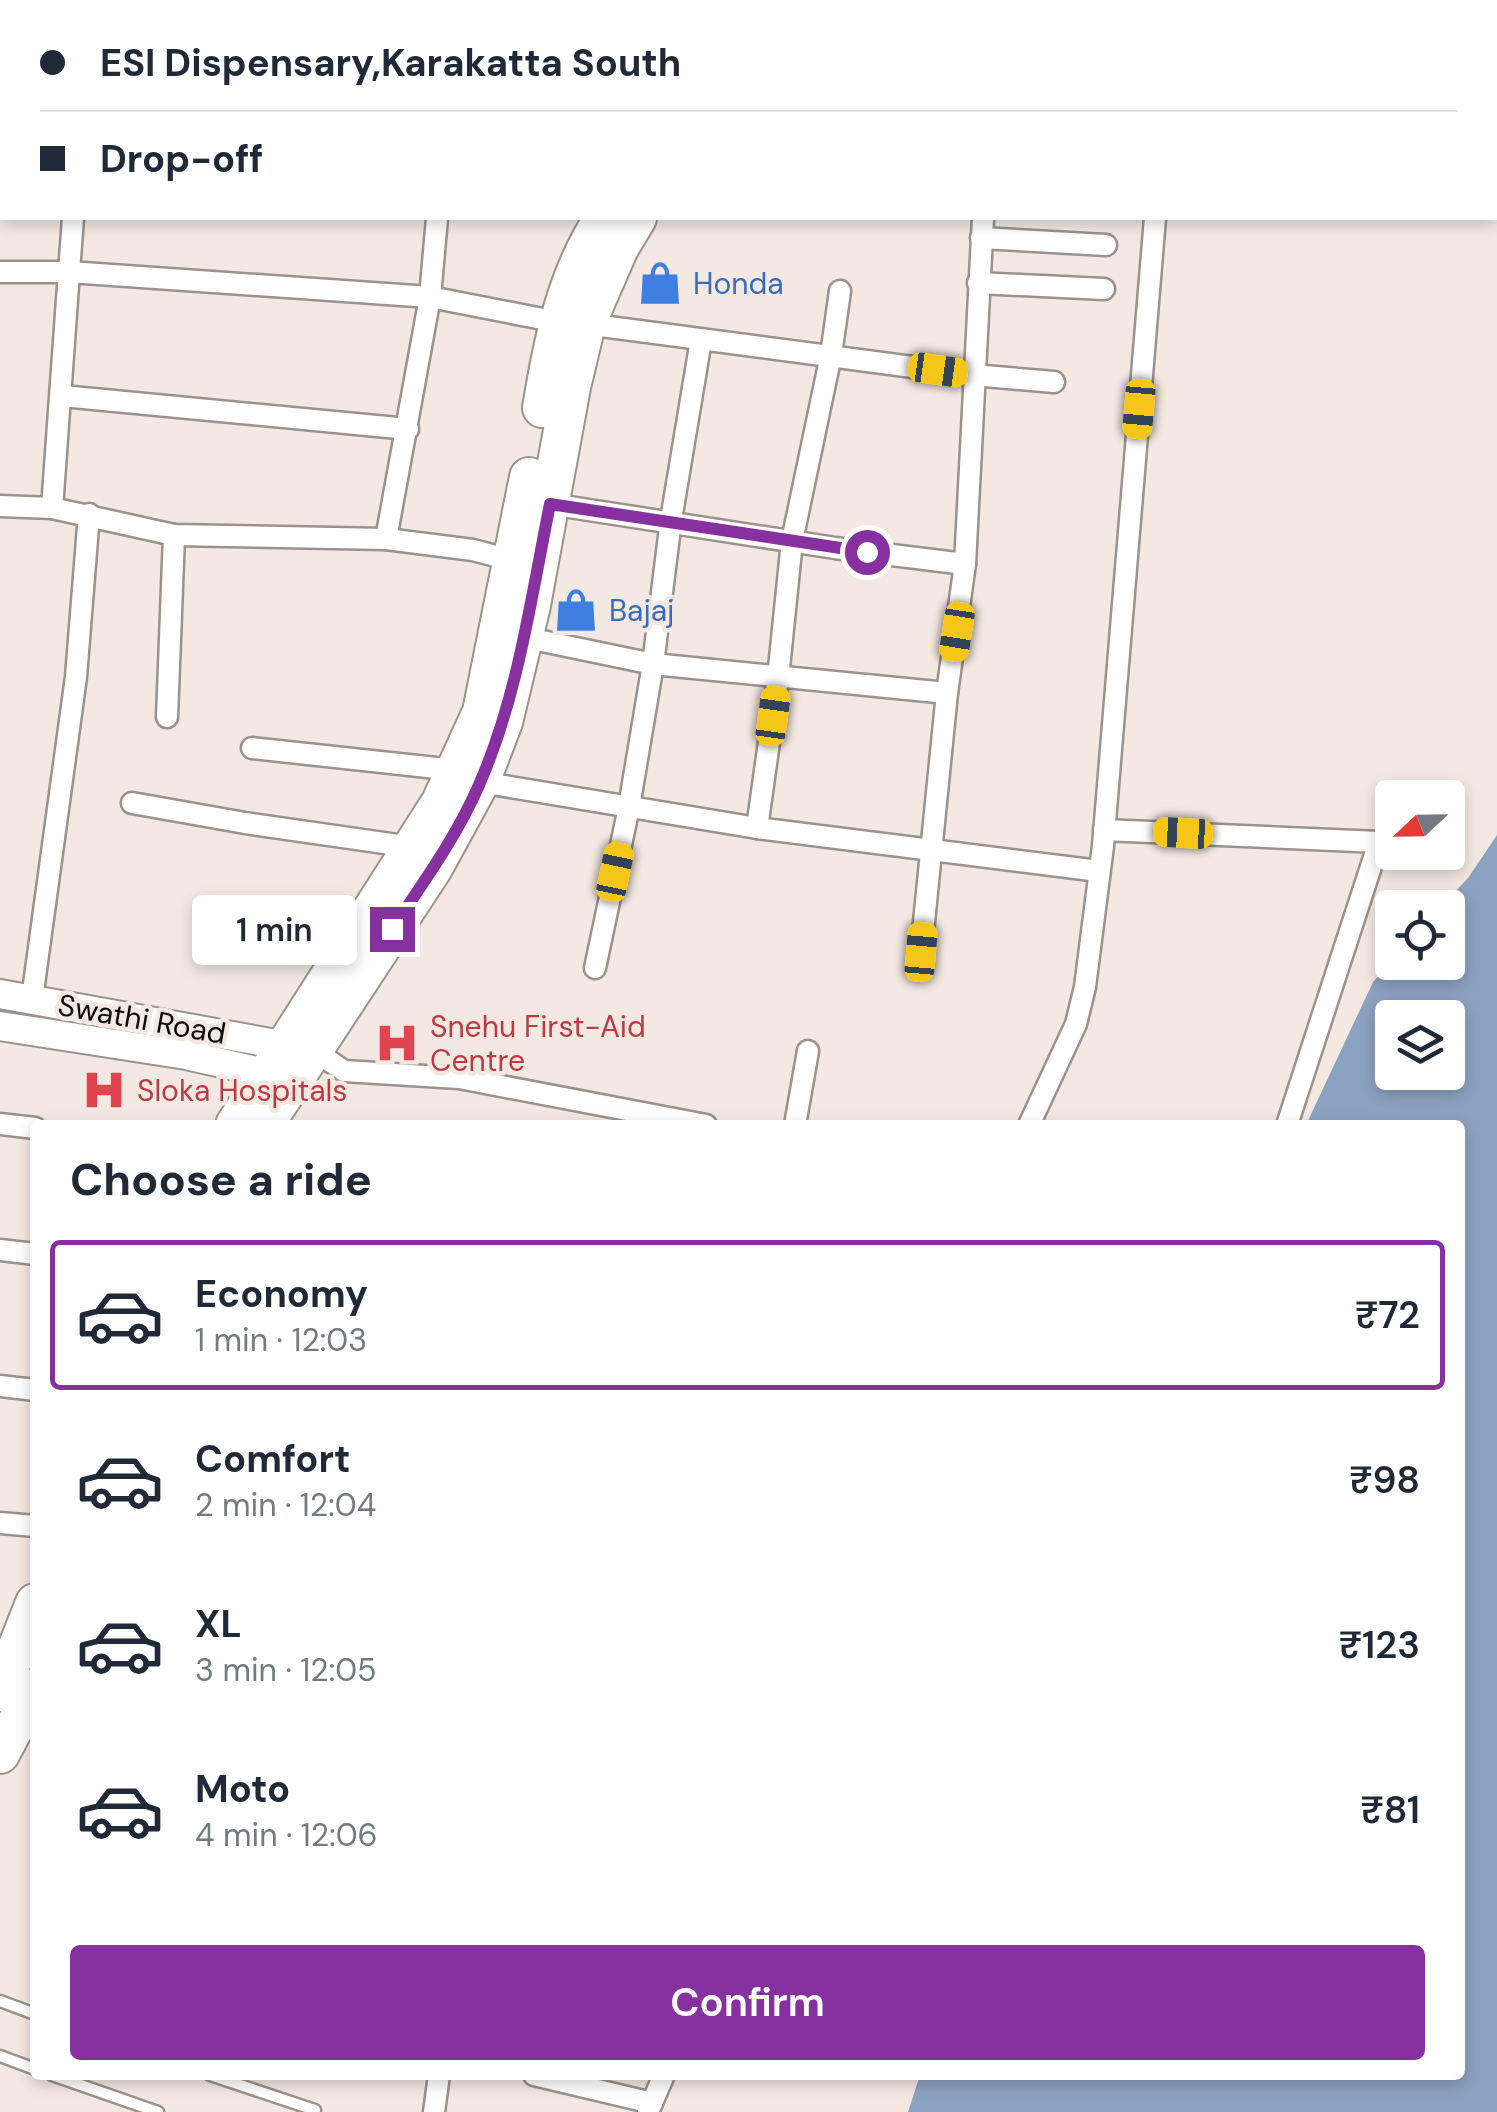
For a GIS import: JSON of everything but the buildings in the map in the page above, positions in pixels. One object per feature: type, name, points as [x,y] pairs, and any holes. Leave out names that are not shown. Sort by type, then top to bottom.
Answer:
[{"type":"highway","points":[[240,1120],[301,1064],[348,950],[441,802],[468,776],[503,722],[571,388],[578,264],[603,220]]},
{"type":"highway","points":[[267,1120],[432,868],[468,776],[511,560],[572,323],[636,220]]},
{"type":"highway","points":[[0,1754],[30,1625]]},
{"type":"street","points":[[52,508],[73,220]]},
{"type":"street","points":[[386,539],[430,298],[436,220]]},
{"type":"street","points":[[1031,1120],[1076,1024],[1086,986],[1104,830],[1155,220]]},
{"type":"street","points":[[921,952],[946,693],[965,564],[982,228],[1106,245]]},
{"type":"street","points":[[0,272],[69,272],[430,298],[572,323],[974,376],[1054,382]]},
{"type":"street","points":[[978,283],[1104,289]]},
{"type":"street","points":[[756,828],[778,678],[792,541],[831,355],[840,291]]},
{"type":"street","points":[[595,968],[629,807],[653,664],[700,340]]},
{"type":"street","points":[[62,396],[408,429]]},
{"type":"street","points":[[550,504],[965,564]]},
{"type":"street","points":[[0,506],[89,514],[174,535],[386,539],[473,550],[511,560]]},
{"type":"street","points":[[32,998],[76,678],[89,514]]},
{"type":"street","points":[[166,716],[174,535]]},
{"type":"street","points":[[523,637],[653,664],[946,693]]},
{"type":"street","points":[[252,748],[468,776],[756,828],[1099,871]]},
{"type":"street","points":[[132,802],[412,847]]},
{"type":"street","points":[[1104,830],[1379,842],[1288,1120]]},
{"type":"street","name":"Swathi Road","points":[[0,994],[32,998],[301,1064]]},
{"type":"street","name":"Swathi Road","points":[[0,1026],[186,1055],[301,1064]]},
{"type":"street","points":[[796,1120],[808,1051]]},
{"type":"street","points":[[301,1064],[459,1078],[626,1118]]},
{"type":"street","points":[[0,1124],[30,1127]]},
{"type":"street","points":[[0,1250],[30,1253]]},
{"type":"street","points":[[0,1386],[30,1389]]},
{"type":"street","points":[[0,1523],[30,1526]]},
{"type":"street","points":[[434,2112],[438,2080]]},
{"type":"street","points":[[552,2080],[650,2108],[662,2080]]},
{"type":"lane","points":[[0,2001],[30,2012]]},
{"type":"lane","points":[[0,2056],[30,2067]]},
{"type":"lane","points":[[66,2080],[158,2112]]},
{"type":"lane","points":[[225,2080],[315,2110]]},
{"type":"lane","points":[[276,2112],[281,2098]]},
{"type":"water","points":[[1497,835],[1497,2112],[908,2112],[918,2080],[1465,2080],[1465,1120],[1308,1120],[1373,982],[1465,980],[1465,890],[1457,890]]},
{"type":"place","name":"Honda","points":[[660,283]]},
{"type":"place","name":"Bajaj","points":[[576,610]]},
{"type":"place","name":"Snehu First-Aid Centre","points":[[397,1043]]},
{"type":"place","name":"Sloka Hospitals","points":[[104,1090]]},
{"type":"route","points":[[392,929],[473,799],[503,722],[550,504],[867,552]]}]
